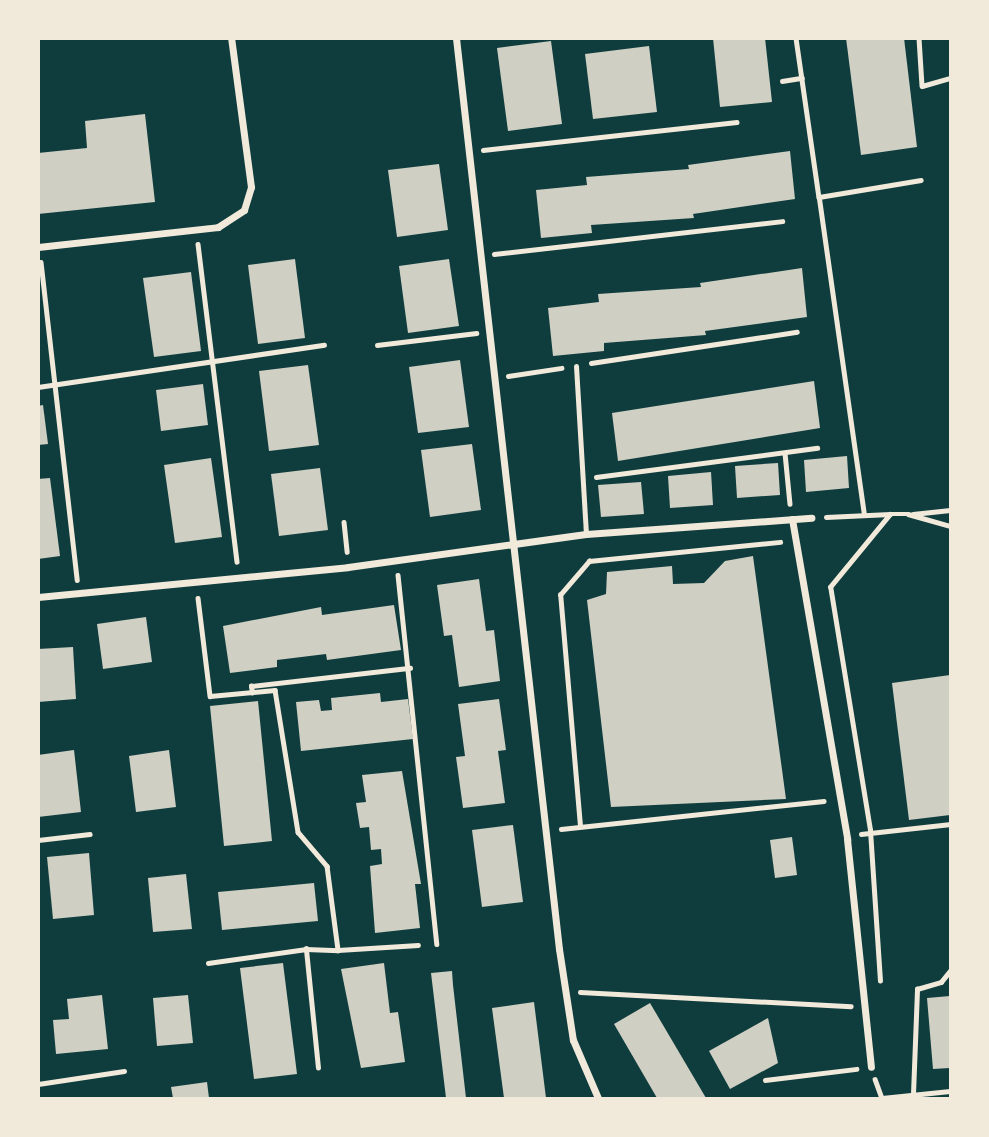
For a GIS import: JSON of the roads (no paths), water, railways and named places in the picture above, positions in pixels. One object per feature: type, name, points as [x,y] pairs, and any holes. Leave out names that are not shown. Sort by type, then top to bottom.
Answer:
[{"type":"street","points":[[39,247],[197,229],[232,221],[251,195],[231,38]]},
{"type":"street","points":[[456,38],[573,1040],[598,1098]]},
{"type":"street","points":[[38,597],[348,567],[515,546],[586,534],[811,518]]},
{"type":"street","points":[[792,519],[836,800],[847,839],[871,1067]]},
{"type":"lane","points":[[576,366],[586,534]]},
{"type":"lane","points":[[38,840],[90,834]]},
{"type":"lane","points":[[38,1084],[124,1071]]}]
